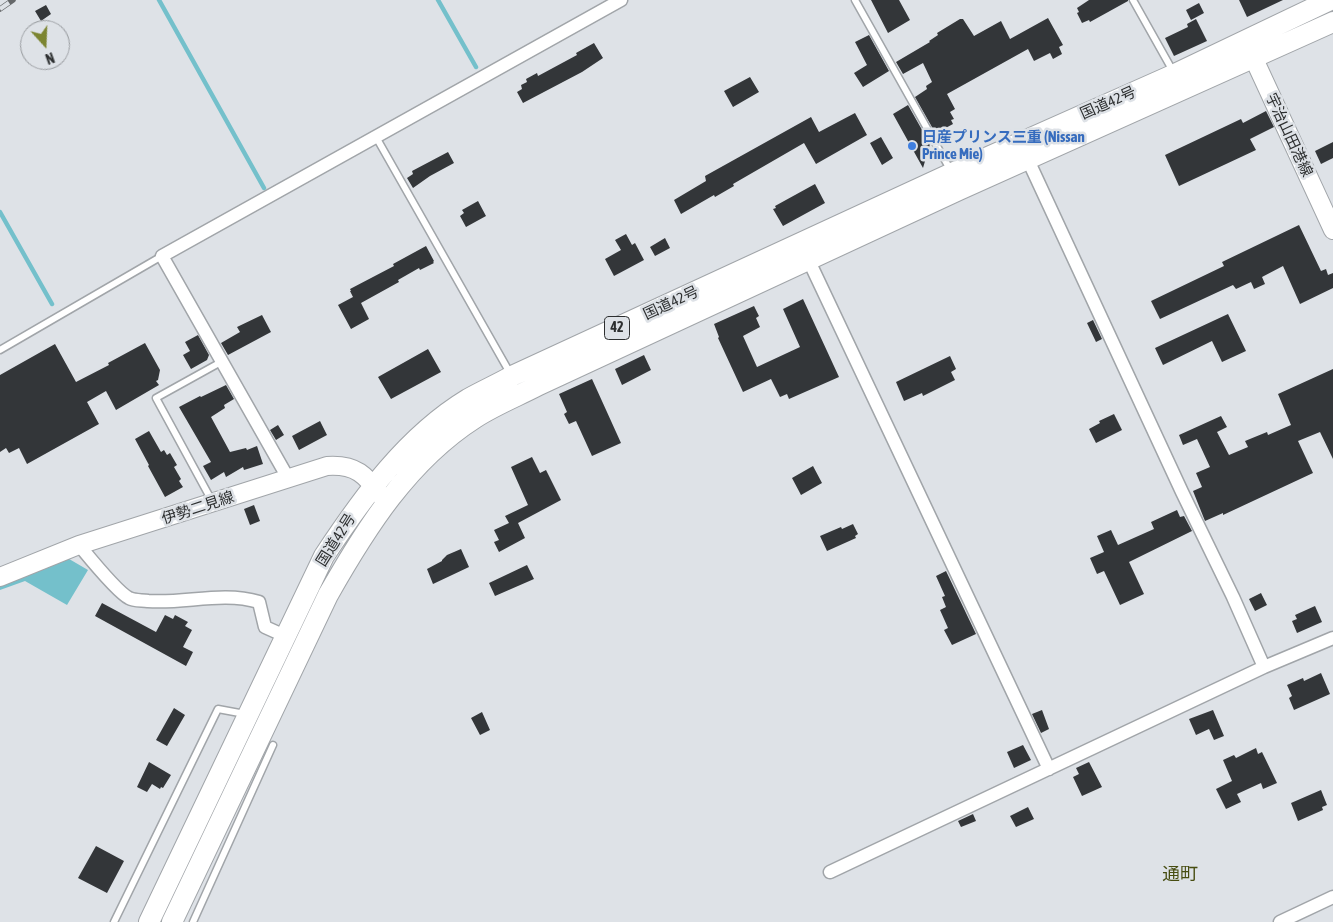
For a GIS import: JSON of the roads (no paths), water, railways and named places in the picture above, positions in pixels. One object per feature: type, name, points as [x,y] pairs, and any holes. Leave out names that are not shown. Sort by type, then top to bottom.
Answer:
[{"type":"highway","name":"国道42号","points":[[172,922],[328,595],[380,495],[393,464],[410,446],[448,413],[468,399],[512,376],[956,182],[1028,160],[1249,49],[1280,22],[1330,0]]},
{"type":"highway","name":"国道42号","points":[[149,922],[324,556],[358,505],[380,495],[452,434],[476,417],[539,385],[809,261],[956,182],[1175,74],[1333,22]]},
{"type":"main road","name":"宇治山田港線","points":[[1249,49],[1333,230]]},
{"type":"main road","name":"伊勢二見線","points":[[0,577],[79,545],[327,466],[349,466],[358,471],[380,495]]},
{"type":"street","points":[[288,478],[162,256],[621,0]]},
{"type":"street","points":[[1028,160],[1264,667]]},
{"type":"street","points":[[809,261],[1049,769]]},
{"type":"street","points":[[79,545],[128,598],[167,602],[232,596],[252,600],[259,602],[265,627],[285,636]]},
{"type":"street","points":[[830,872],[1264,667],[1333,638]]},
{"type":"street","points":[[1280,922],[1333,897]]},
{"type":"lane","points":[[856,0],[956,182]]},
{"type":"lane","points":[[1134,0],[1175,74]]},
{"type":"lane","points":[[376,137],[512,376]]},
{"type":"lane","points":[[0,350],[162,256]]},
{"type":"lane","points":[[214,503],[156,398],[221,362]]},
{"type":"lane","points":[[114,922],[218,709],[248,714]]},
{"type":"lane","points":[[193,922],[273,745]]},
{"type":"water","points":[[64,556],[88,570],[67,605],[25,581],[0,590],[0,581]]},
{"type":"waterway","points":[[159,0],[264,188]]},
{"type":"waterway","points":[[438,0],[476,67]]},
{"type":"waterway","points":[[0,212],[52,304]]},
{"type":"railway","points":[[0,9],[13,0]]},
{"type":"place","name":"日産プリンス三重 (Nissan Prince Mie)","points":[[912,146]]},
{"type":"district","name":"通町","points":[[1180,874]]}]
